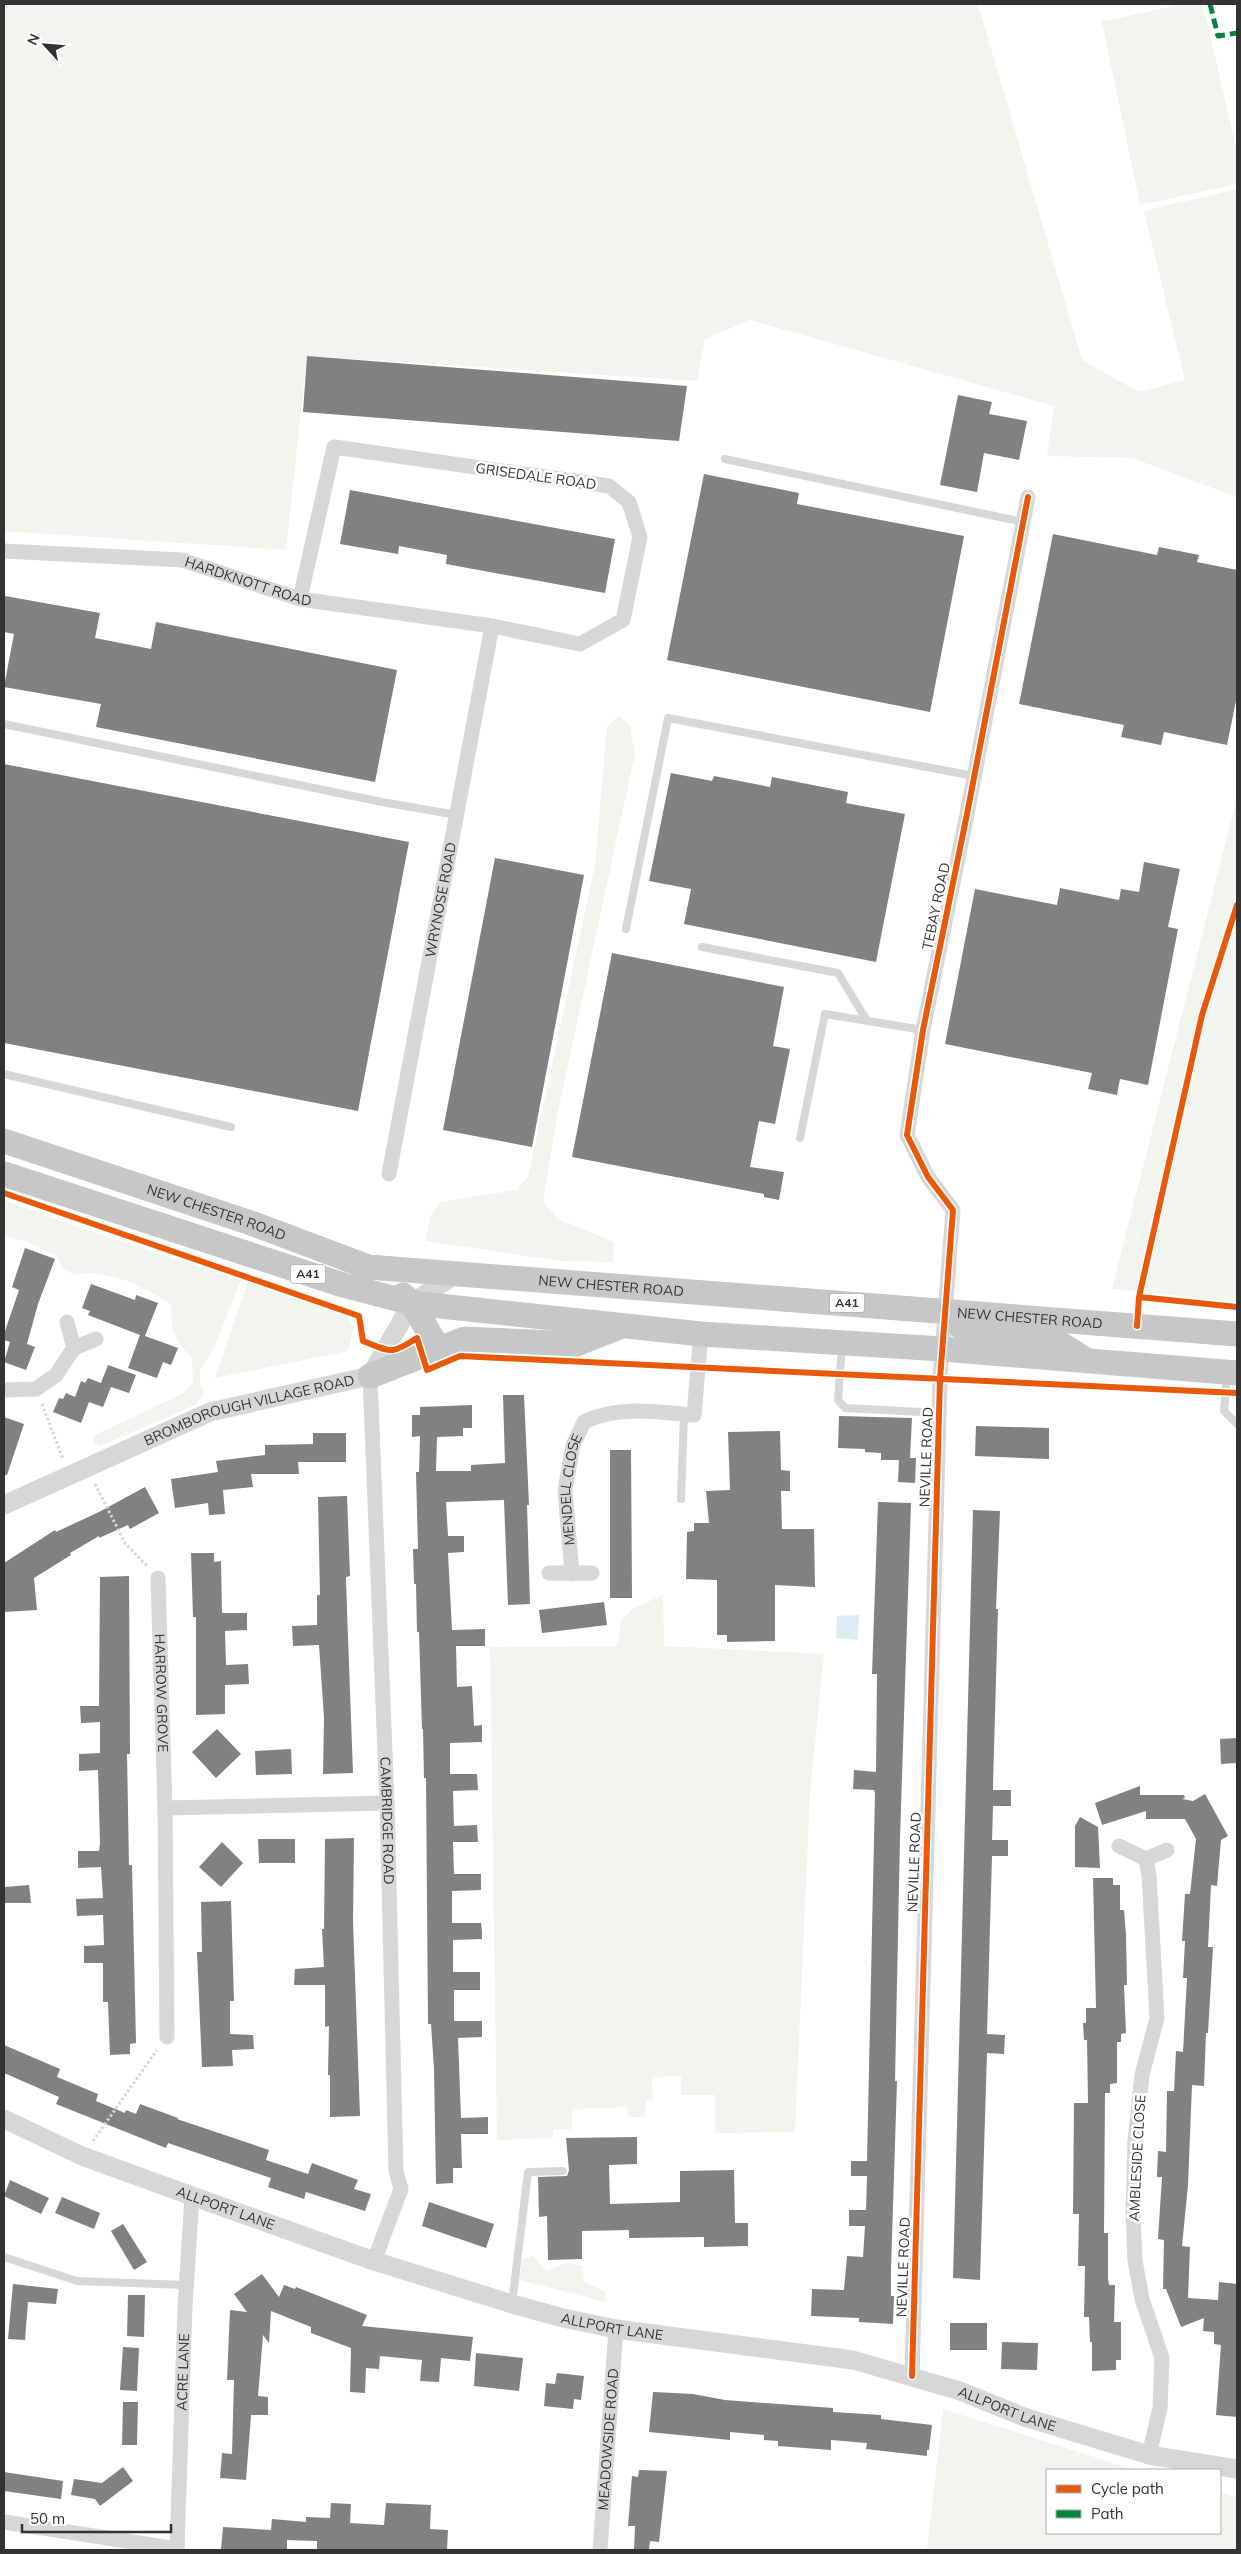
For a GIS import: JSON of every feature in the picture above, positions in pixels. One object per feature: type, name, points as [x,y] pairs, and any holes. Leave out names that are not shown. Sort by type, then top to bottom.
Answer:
[{"type":"highway","name":"NEW CHESTER ROAD","points":[[4,1141],[251,1223],[368,1267],[1237,1334]]},
{"type":"highway","name":"NEW CHESTER ROAD","points":[[4,1174],[342,1285],[412,1303],[701,1334],[942,1349],[1232,1372]]},
{"type":"highway","points":[[368,1267],[412,1303],[439,1350]]},
{"type":"highway","points":[[944,1311],[965,1331],[1049,1337],[1088,1361]]},
{"type":"highway","points":[[370,1376],[465,1339],[576,1344],[622,1326]]},
{"type":"street","name":"GRISEDALE ROAD","points":[[300,599],[334,447],[609,486],[629,502],[640,537],[623,620],[580,644],[492,626]]},
{"type":"street","name":"TEBAY ROAD","points":[[944,1311],[953,1210],[928,1177],[907,1135],[923,1030],[1028,496]]},
{"type":"street","name":"HARDKNOTT ROAD","points":[[4,551],[182,560],[300,599],[492,626]]},
{"type":"street","name":"WRYNOSE ROAD","points":[[389,1174],[492,626]]},
{"type":"street","points":[[4,1168],[100,1206]]},
{"type":"street","name":"BROMBOROUGH VILLAGE ROAD","points":[[4,1505],[210,1412],[370,1376],[412,1303],[456,1274]]},
{"type":"street","name":"NEVILLE ROAD","points":[[912,2376],[944,1311]]},
{"type":"street","points":[[67,1322],[74,1348]]},
{"type":"street","points":[[684,1414],[694,1415],[701,1334]]},
{"type":"street","points":[[4,1390],[24,1391],[36,1389],[56,1375],[74,1348],[96,1339]]},
{"type":"street","name":"CAMBRIDGE ROAD","points":[[370,1376],[387,1803],[396,2170],[400,2189],[374,2261]]},
{"type":"street","name":"MENDELL CLOSE","points":[[572,1574],[565,1490],[573,1445],[584,1422],[598,1415],[619,1410],[684,1414]]},
{"type":"street","points":[[549,1573],[592,1573]]},
{"type":"street","name":"HARROW GROVE","points":[[158,1578],[165,1808],[167,2037]]},
{"type":"street","points":[[165,1808],[387,1803]]},
{"type":"street","points":[[1119,1846],[1146,1859],[1167,1850]]},
{"type":"street","name":"AMBLESIDE CLOSE","points":[[1146,1859],[1149,1875],[1158,2018],[1142,2075],[1135,2141],[1134,2212],[1135,2260],[1142,2299],[1162,2358],[1160,2408],[1149,2455]]},
{"type":"street","name":"ALLPORT LANE","points":[[4,2119],[82,2156],[374,2261],[512,2304],[563,2318],[616,2329],[853,2360],[960,2391],[1024,2417],[1149,2455],[1237,2469]]},
{"type":"street","name":"ACRE LANE","points":[[177,2549],[186,2286],[192,2196]]},
{"type":"street","name":"MEADOWSIDE ROAD","points":[[600,2550],[616,2329]]},
{"type":"street","points":[[4,2522],[177,2549]]},
{"type":"lane","points":[[725,459],[1023,522]]},
{"type":"lane","points":[[626,929],[668,718],[974,776]]},
{"type":"lane","points":[[4,724],[382,802],[457,815]]},
{"type":"lane","points":[[702,947],[838,973],[867,1021]]},
{"type":"lane","points":[[800,1138],[825,1014],[923,1030]]},
{"type":"lane","points":[[4,1074],[231,1127]]},
{"type":"lane","points":[[842,1344],[838,1400],[845,1408],[940,1413]]},
{"type":"lane","points":[[1232,1372],[1224,1411],[1237,1424]]},
{"type":"lane","points":[[681,1499],[684,1414]]},
{"type":"lane","points":[[512,2304],[528,2172],[563,2171]]},
{"type":"lane","points":[[4,2257],[76,2280],[186,2286]]},
{"type":"path","points":[[36,1389],[69,1476]]},
{"type":"path","points":[[87,1467],[125,1543],[158,1578]]},
{"type":"path","points":[[82,2156],[167,2037]]},
{"type":"shaded area","points":[[4,4],[978,4],[1082,360],[1139,392],[1185,380],[1144,211],[1237,189],[1237,497],[1132,458],[1047,456],[1054,406],[750,320],[705,339],[697,381],[307,356],[286,550],[4,531]]},
{"type":"shaded area","points":[[1181,4],[1203,4],[1237,152],[1237,184],[1140,205],[1102,22]]},
{"type":"shaded area","points":[[619,716],[630,726],[635,754],[558,1111],[543,1202],[558,1219],[614,1242],[613,1262],[561,1261],[425,1241],[431,1215],[441,1202],[516,1190],[528,1177],[595,865],[607,726]]},
{"type":"shaded area","points":[[1237,797],[1237,1302],[1112,1289]]},
{"type":"shaded area","points":[[4,1200],[86,1230],[241,1280],[215,1346],[200,1370],[200,1384],[204,1393],[197,1404],[100,1446],[95,1443],[93,1436],[184,1393],[193,1382],[192,1358],[174,1334],[171,1305],[161,1298],[137,1285],[112,1276],[99,1274],[74,1275],[61,1266],[57,1256],[27,1242],[4,1236]]},
{"type":"shaded area","points":[[248,1282],[344,1313],[354,1327],[348,1351],[215,1378]]},
{"type":"shaded area","points":[[663,1595],[664,1646],[824,1654],[810,1793],[795,2132],[715,2133],[715,2095],[681,2095],[681,2076],[652,2077],[653,2100],[646,2101],[645,2117],[628,2117],[627,2107],[572,2109],[572,2129],[553,2130],[553,2138],[497,2140],[490,1647],[617,1646],[622,1619],[634,1608]]},
{"type":"shaded area","points":[[859,1615],[858,1640],[836,1638],[837,1616]]},
{"type":"shaded area","points":[[533,2256],[547,2271],[567,2262],[582,2266],[584,2281],[605,2292],[606,2302],[519,2280],[523,2258]]},
{"type":"shaded area","points":[[943,2409],[1132,2469],[1046,2469],[1046,2534],[1221,2534],[1221,2492],[1237,2497],[1237,2550],[927,2550]]},
{"type":"building","points":[[307,356],[687,386],[679,441],[303,412]]},
{"type":"building","points":[[958,395],[992,402],[989,414],[1027,421],[1019,460],[984,453],[977,492],[940,485]]},
{"type":"building","points":[[704,474],[799,493],[797,504],[964,536],[930,712],[667,660]]},
{"type":"building","points":[[350,490],[615,539],[605,593],[446,564],[447,555],[399,546],[398,554],[340,544]]},
{"type":"building","points":[[1053,534],[1157,555],[1159,547],[1199,555],[1197,562],[1237,570],[1237,696],[1227,745],[1164,732],[1161,745],[1121,737],[1124,725],[1019,704]]},
{"type":"building","points":[[5,596],[100,613],[95,638],[151,649],[156,622],[397,670],[375,782],[96,727],[101,704],[4,687],[14,634],[4,632]]},
{"type":"building","points":[[4,764],[409,842],[358,1111],[4,1043]]},
{"type":"building","points":[[671,773],[712,781],[714,776],[770,787],[772,777],[848,792],[846,803],[905,814],[876,962],[684,924],[691,889],[649,881]]},
{"type":"building","points":[[495,858],[584,875],[532,1147],[443,1130]]},
{"type":"building","points":[[1144,862],[1180,869],[1168,927],[1178,929],[1148,1085],[1120,1079],[1117,1095],[1088,1089],[1092,1073],[945,1044],[975,889],[1057,905],[1060,888],[1119,900],[1121,889],[1139,892]]},
{"type":"building","points":[[612,953],[784,987],[773,1046],[790,1049],[775,1124],[759,1121],[750,1167],[784,1172],[779,1200],[764,1197],[764,1194],[572,1157]]},
{"type":"building","points":[[25,1248],[55,1259],[38,1304],[27,1344],[35,1347],[26,1370],[4,1362],[10,1342],[4,1340],[4,1334],[19,1290],[12,1287]]},
{"type":"building","points":[[91,1284],[135,1300],[136,1295],[158,1303],[145,1336],[178,1348],[171,1365],[163,1362],[157,1378],[128,1368],[140,1335],[88,1315],[90,1311],[82,1308]]},
{"type":"building","points":[[108,1365],[136,1375],[129,1393],[111,1387],[103,1407],[89,1402],[81,1423],[53,1412],[59,1398],[63,1399],[66,1393],[75,1397],[81,1381],[85,1383],[88,1378],[101,1383]]},
{"type":"building","points":[[503,1395],[524,1395],[529,1505],[527,1505],[530,1604],[508,1605],[504,1500],[446,1502],[448,1536],[464,1536],[464,1552],[448,1553],[452,1630],[485,1629],[485,1646],[456,1646],[457,1687],[472,1686],[474,1726],[482,1725],[482,1742],[450,1743],[450,1774],[477,1774],[478,1790],[453,1791],[454,1826],[477,1825],[478,1842],[453,1842],[454,1874],[481,1874],[481,1890],[452,1891],[452,1923],[481,1923],[482,1939],[453,1940],[453,1972],[480,1972],[480,1990],[454,1990],[454,2021],[482,2021],[482,2037],[458,2038],[461,2118],[488,2117],[488,2134],[461,2134],[462,2168],[453,2168],[453,2183],[436,2184],[434,2069],[431,2024],[428,2024],[426,1778],[424,1778],[419,1632],[417,1632],[413,1549],[418,1549],[416,1472],[419,1472],[420,1436],[412,1437],[412,1415],[420,1415],[420,1407],[472,1405],[472,1428],[463,1428],[463,1436],[437,1437],[436,1471],[471,1471],[471,1465],[505,1463]]},
{"type":"building","points":[[839,1416],[912,1418],[910,1458],[916,1458],[915,1483],[898,1482],[899,1460],[881,1460],[881,1453],[865,1452],[865,1449],[838,1448]]},
{"type":"building","points":[[4,1417],[24,1424],[7,1475],[4,1475]]},
{"type":"building","points":[[976,1426],[1049,1428],[1049,1459],[975,1456]]},
{"type":"building","points":[[780,1431],[781,1470],[790,1471],[790,1491],[781,1491],[782,1529],[814,1529],[815,1587],[775,1585],[775,1641],[727,1642],[727,1635],[717,1635],[717,1580],[686,1579],[687,1532],[694,1531],[694,1523],[709,1523],[706,1491],[730,1490],[728,1432]]},
{"type":"building","points":[[313,1433],[346,1433],[346,1462],[298,1462],[299,1474],[251,1474],[253,1487],[223,1490],[225,1514],[209,1515],[208,1503],[175,1508],[171,1479],[218,1472],[216,1461],[265,1455],[265,1445],[313,1444]]},
{"type":"building","points":[[610,1450],[631,1450],[632,1598],[610,1598]]},
{"type":"building","points":[[145,1487],[159,1513],[130,1529],[128,1525],[99,1538],[99,1536],[34,1578],[37,1610],[4,1612],[4,1563],[55,1530],[56,1532],[99,1512]]},
{"type":"building","points":[[347,1496],[350,1576],[346,1577],[353,1773],[323,1774],[324,1718],[319,1645],[293,1646],[292,1626],[317,1625],[317,1595],[320,1595],[318,1497]]},
{"type":"building","points":[[878,1502],[911,1503],[900,1838],[895,2081],[897,2081],[891,2269],[891,2296],[894,2296],[893,2324],[859,2322],[859,2318],[811,2316],[812,2289],[844,2290],[847,2256],[863,2257],[865,2226],[849,2226],[849,2210],[866,2210],[867,2176],[851,2176],[851,2161],[867,2161],[875,1793],[874,1790],[853,1789],[854,1770],[876,1772],[877,1674],[872,1674]]},
{"type":"building","points":[[973,1510],[1000,1511],[996,1609],[998,1609],[993,1790],[1011,1790],[1011,1806],[993,1806],[992,1840],[1008,1840],[1008,1856],[992,1856],[987,2034],[1005,2035],[1004,2054],[987,2053],[980,2280],[953,2278]]},
{"type":"building","points":[[191,1553],[214,1553],[214,1562],[221,1561],[222,1613],[247,1613],[247,1630],[225,1631],[226,1665],[248,1664],[249,1684],[225,1685],[225,1714],[196,1715],[196,1617],[193,1617]]},
{"type":"building","points":[[129,1576],[130,1754],[127,1754],[129,1865],[132,1865],[136,2043],[130,2044],[130,2054],[110,2055],[108,2002],[103,2002],[103,1963],[84,1963],[84,1946],[104,1945],[103,1915],[77,1916],[76,1899],[103,1898],[101,1867],[78,1868],[78,1851],[99,1851],[100,1843],[98,1770],[79,1771],[79,1754],[100,1753],[100,1722],[81,1723],[80,1706],[99,1706],[100,1577]]},
{"type":"building","points":[[604,1602],[607,1625],[542,1633],[539,1610]]},
{"type":"building","points":[[217,1729],[241,1754],[216,1778],[192,1752]]},
{"type":"building","points":[[1237,1738],[1237,1763],[1221,1764],[1220,1739]]},
{"type":"building","points":[[291,1749],[292,1774],[256,1775],[255,1751]]},
{"type":"building","points":[[1140,1786],[1140,1795],[1184,1795],[1185,1798],[1182,1799],[1193,1801],[1205,1794],[1228,1836],[1221,1840],[1217,1886],[1211,1885],[1208,1947],[1213,1947],[1204,2086],[1192,2085],[1188,2185],[1182,2246],[1190,2247],[1188,2298],[1218,2300],[1219,2282],[1237,2284],[1237,2417],[1216,2415],[1221,2345],[1214,2344],[1214,2332],[1203,2331],[1204,2318],[1181,2327],[1166,2289],[1163,2289],[1164,2240],[1158,2239],[1162,2177],[1157,2177],[1158,2151],[1166,2152],[1167,2091],[1174,2091],[1176,2051],[1183,2052],[1187,1978],[1183,1978],[1185,1941],[1182,1941],[1185,1894],[1190,1894],[1196,1839],[1185,1819],[1146,1819],[1146,1811],[1102,1825],[1095,1803]]},
{"type":"building","points":[[1080,1817],[1098,1827],[1100,1868],[1075,1867],[1075,1826]]},
{"type":"building","points":[[354,1838],[353,1921],[360,2116],[330,2117],[330,2075],[328,2075],[329,2026],[325,2027],[325,1985],[294,1985],[295,1969],[324,1967],[322,1929],[324,1929],[325,1839]]},
{"type":"building","points":[[258,1839],[295,1839],[295,1863],[259,1863]]},
{"type":"building","points":[[222,1842],[243,1863],[221,1887],[199,1867]]},
{"type":"building","points":[[1093,1878],[1113,1878],[1113,1885],[1120,1885],[1120,1910],[1124,1910],[1126,1935],[1127,1985],[1124,1985],[1126,2033],[1121,2034],[1121,2042],[1117,2042],[1117,2083],[1110,2084],[1110,2093],[1105,2093],[1104,2233],[1108,2233],[1109,2285],[1115,2285],[1114,2322],[1121,2322],[1121,2360],[1116,2360],[1116,2370],[1092,2371],[1092,2342],[1090,2342],[1089,2317],[1084,2317],[1085,2266],[1078,2266],[1079,2214],[1073,2214],[1074,2103],[1088,2103],[1087,2040],[1084,2040],[1083,2023],[1086,2023],[1086,2008],[1096,2008]]},
{"type":"building","points":[[29,1885],[31,1903],[4,1903],[4,1887]]},
{"type":"building","points":[[231,1901],[234,2001],[230,2001],[230,2034],[253,2035],[254,2049],[232,2050],[233,2066],[202,2067],[197,1952],[202,1952],[201,1902]]},
{"type":"building","points":[[4,2045],[60,2069],[57,2077],[98,2094],[96,2101],[125,2113],[126,2110],[136,2114],[140,2104],[177,2119],[269,2150],[266,2160],[308,2174],[312,2163],[358,2180],[354,2189],[371,2194],[365,2211],[306,2192],[304,2199],[268,2187],[271,2178],[168,2143],[166,2148],[56,2104],[59,2097],[4,2073]]},
{"type":"building","points":[[637,2137],[637,2164],[609,2165],[610,2204],[680,2202],[680,2171],[734,2170],[735,2223],[748,2223],[748,2246],[704,2247],[704,2237],[629,2238],[629,2230],[582,2231],[582,2259],[548,2260],[547,2216],[539,2217],[538,2177],[567,2176],[569,2170],[566,2138]]},
{"type":"building","points":[[10,2180],[49,2198],[41,2214],[4,2196]]},
{"type":"building","points":[[62,2197],[100,2213],[94,2229],[55,2213]]},
{"type":"building","points":[[429,2202],[494,2224],[486,2248],[422,2226]]},
{"type":"building","points":[[123,2224],[147,2262],[134,2270],[111,2231]]},
{"type":"building","points":[[262,2274],[279,2297],[284,2285],[295,2289],[296,2287],[367,2315],[362,2326],[473,2337],[470,2361],[441,2358],[439,2382],[420,2381],[422,2360],[380,2356],[379,2369],[366,2368],[365,2393],[350,2392],[351,2348],[311,2333],[311,2327],[271,2311],[269,2343],[263,2335],[258,2396],[268,2397],[268,2415],[251,2415],[246,2480],[220,2478],[222,2453],[232,2454],[234,2380],[227,2380],[230,2310],[247,2312],[234,2294]]},
{"type":"building","points":[[13,2284],[58,2289],[56,2304],[28,2302],[25,2340],[8,2339]]},
{"type":"building","points":[[128,2295],[145,2295],[144,2337],[127,2336]]},
{"type":"building","points":[[950,2323],[987,2323],[987,2350],[950,2350]]},
{"type":"building","points":[[1002,2342],[1038,2343],[1037,2370],[1001,2369]]},
{"type":"building","points":[[123,2347],[139,2348],[137,2391],[120,2390]]},
{"type":"building","points":[[476,2353],[523,2358],[519,2391],[474,2386]]},
{"type":"building","points":[[557,2373],[584,2376],[581,2400],[574,2399],[573,2409],[544,2406],[546,2383],[555,2384]]},
{"type":"building","points":[[653,2392],[693,2394],[725,2400],[833,2408],[833,2412],[881,2415],[881,2419],[932,2425],[929,2450],[927,2450],[927,2456],[866,2449],[867,2443],[831,2440],[831,2450],[778,2446],[778,2441],[764,2440],[764,2435],[730,2432],[730,2440],[649,2432]]},
{"type":"building","points":[[123,2402],[138,2402],[137,2445],[122,2445]]},
{"type":"building","points":[[123,2467],[133,2481],[100,2506],[95,2499],[71,2495],[74,2479],[102,2483]]},
{"type":"building","points":[[639,2470],[667,2471],[659,2542],[650,2541],[649,2550],[634,2550],[635,2526],[628,2526],[632,2476],[638,2477]]},
{"type":"building","points":[[4,2472],[63,2481],[61,2499],[4,2491]]},
{"type":"building","points":[[331,2503],[351,2504],[350,2523],[384,2525],[386,2503],[431,2505],[430,2529],[448,2530],[447,2550],[317,2550],[317,2541],[287,2540],[287,2550],[221,2549],[223,2527],[271,2530],[272,2519],[306,2522],[306,2517],[330,2518]]},
{"type":"marked path","points":[[1210,4],[1218,36],[1237,33]]},
{"type":"cycle path","points":[[912,2376],[940,1379],[953,1210],[928,1177],[907,1135],[923,1030],[1028,497]]},
{"type":"cycle path","points":[[1137,1326],[1139,1297],[1202,1015],[1237,905]]},
{"type":"cycle path","points":[[4,1193],[359,1316],[363,1341],[380,1348],[396,1349],[417,1338],[427,1370],[460,1356],[1237,1393]]},
{"type":"cycle path","points":[[1139,1297],[1237,1307]]}]
